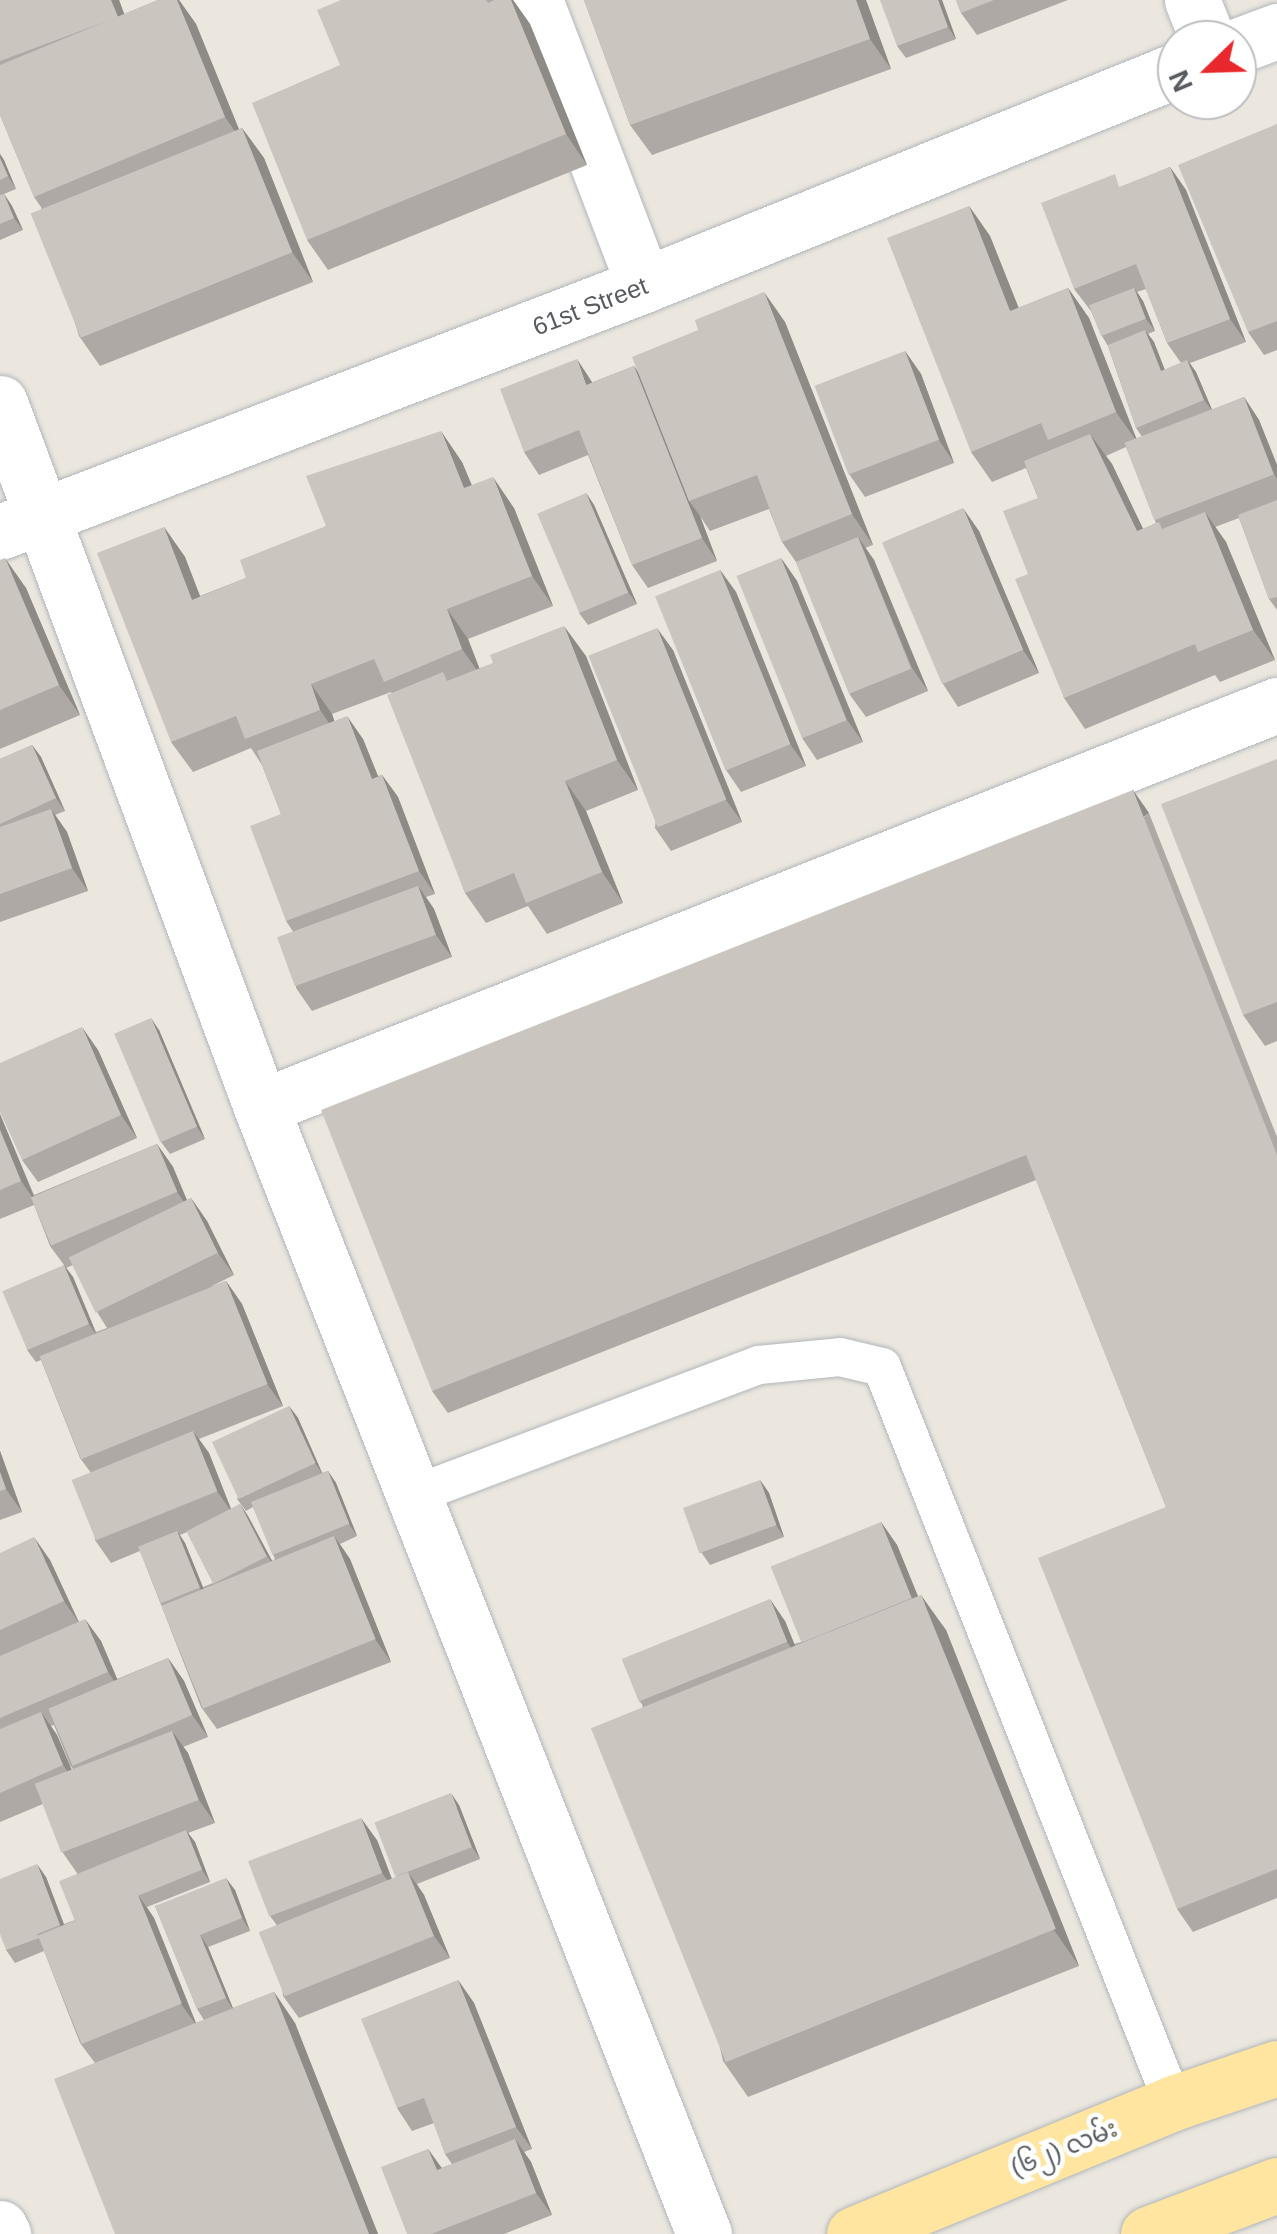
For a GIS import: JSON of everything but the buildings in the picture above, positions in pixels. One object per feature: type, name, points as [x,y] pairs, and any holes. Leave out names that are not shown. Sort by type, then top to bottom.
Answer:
[{"type":"main road","name":"(၆၂) လမ်း","points":[[854,2234],[1173,2103],[1277,2068]]},
{"type":"main road","points":[[1148,2234],[1277,2185]]},
{"type":"street","points":[[535,0],[644,285]]},
{"type":"street","name":"61st Street","points":[[22,524],[644,285],[1157,78]]},
{"type":"street","points":[[0,403],[22,524],[261,1108],[704,2234]]},
{"type":"street","points":[[261,1108],[1277,704]]},
{"type":"lane","points":[[412,1495],[759,1365],[840,1357],[882,1368],[1173,2103]]}]
